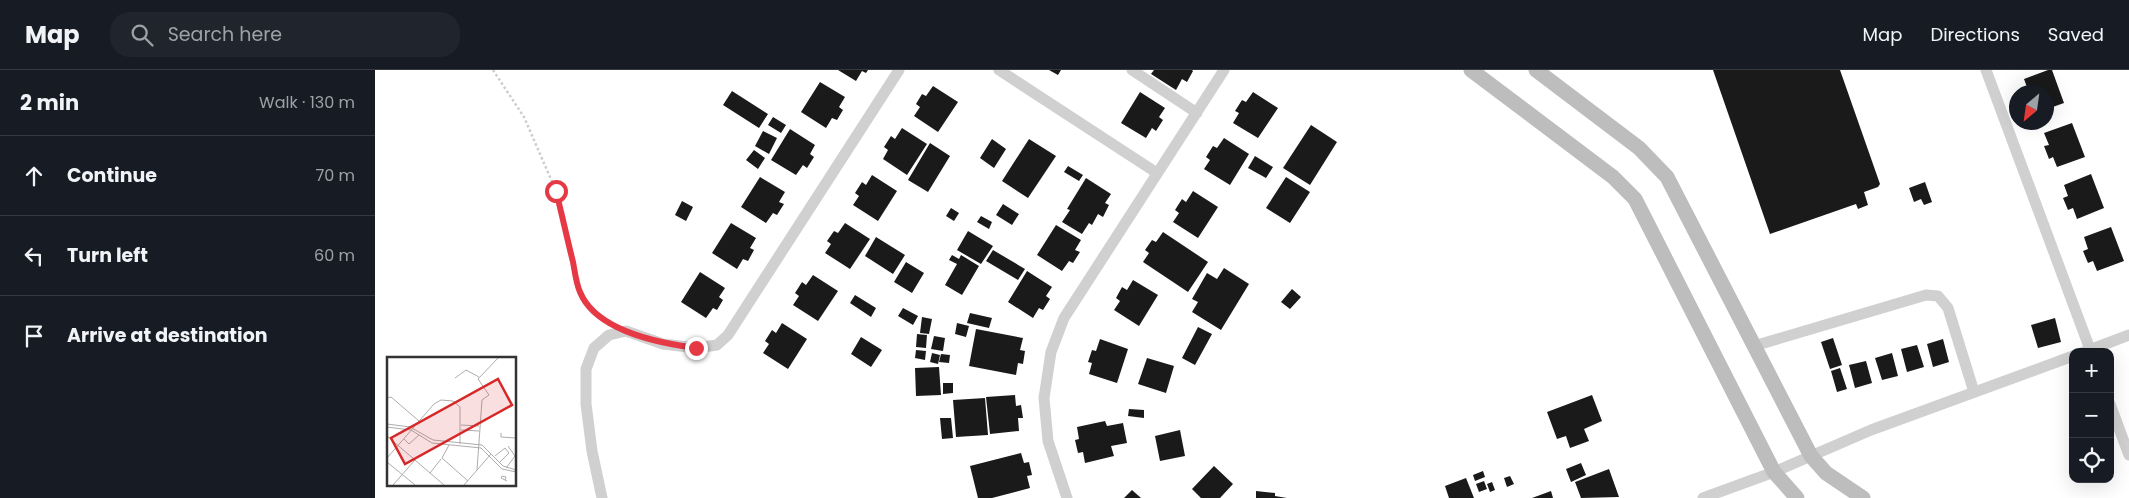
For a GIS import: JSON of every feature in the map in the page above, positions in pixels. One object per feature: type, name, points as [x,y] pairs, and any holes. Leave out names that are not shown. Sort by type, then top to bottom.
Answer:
[{"type":"street","points":[[602,498],[592,451],[587,413],[586,369],[594,348],[609,335],[626,331],[663,344],[696,348],[717,345],[728,335],[899,70]]},
{"type":"street","points":[[999,70],[1157,173]]},
{"type":"street","points":[[1132,70],[1197,113]]},
{"type":"street","points":[[1067,498],[1048,441],[1047,432],[1044,398],[1051,352],[1064,318],[1224,70]]},
{"type":"street","points":[[1471,70],[1613,177],[1635,200],[1774,472],[1797,498]]},
{"type":"street","points":[[1535,70],[1639,148],[1667,177],[1811,456],[1826,473],[1863,498]]},
{"type":"street","points":[[1986,70],[2087,348]]},
{"type":"street","points":[[1754,346],[1926,294],[1938,296],[1948,308],[1974,392]]},
{"type":"street","points":[[2096,348],[2129,335]]},
{"type":"street","points":[[1703,498],[1774,472],[1871,430],[2069,357]]},
{"type":"street","points":[[2114,415],[2129,455]]},
{"type":"path","points":[[493,70],[523,117],[556,191],[580,292],[593,312],[626,331]]},
{"type":"building","points":[[838,70],[868,70],[866,73],[862,71],[856,81]]},
{"type":"building","points":[[1049,70],[1061,70],[1058,75]]},
{"type":"building","points":[[1154,70],[1193,71],[1187,82],[1182,79],[1176,90],[1151,74]]},
{"type":"building","points":[[1713,70],[1840,70],[1880,184],[1878,187],[1864,192],[1868,205],[1858,209],[1856,204],[1770,234]]},
{"type":"building","points":[[2052,70],[2064,103],[2054,107],[2054,85],[2026,85],[2024,79]]},
{"type":"building","points":[[820,82],[845,97],[839,107],[843,110],[837,120],[832,118],[826,128],[801,112]]},
{"type":"building","points":[[933,86],[958,102],[938,132],[914,116],[920,107],[916,104],[922,94],[926,96]]},
{"type":"building","points":[[732,91],[768,114],[759,128],[723,105]]},
{"type":"building","points":[[1140,92],[1165,108],[1159,117],[1163,120],[1156,131],[1152,128],[1146,138],[1121,123]]},
{"type":"building","points":[[1253,92],[1278,108],[1258,138],[1233,123],[1239,113],[1235,111],[1242,100],[1246,102]]},
{"type":"building","points":[[773,117],[786,125],[781,133],[768,125]]},
{"type":"building","points":[[2072,123],[2085,157],[2057,167],[2053,157],[2049,159],[2044,146],[2049,145],[2044,133]]},
{"type":"building","points":[[1311,125],[1337,142],[1310,185],[1283,168]]},
{"type":"building","points":[[902,128],[927,144],[907,175],[883,159],[888,150],[884,147],[891,136],[895,139]]},
{"type":"building","points":[[790,129],[815,145],[810,154],[814,157],[807,168],[803,165],[796,175],[771,160]]},
{"type":"building","points":[[763,131],[777,138],[769,154],[755,146]]},
{"type":"building","points":[[1224,138],[1249,154],[1230,185],[1204,169],[1210,160],[1206,157],[1213,146],[1217,148]]},
{"type":"building","points":[[992,139],[1006,149],[994,168],[980,158]]},
{"type":"building","points":[[1029,139],[1056,156],[1028,198],[1002,181]]},
{"type":"building","points":[[930,143],[950,156],[928,192],[908,180]]},
{"type":"building","points":[[754,150],[765,158],[758,169],[746,160]]},
{"type":"building","points":[[1255,156],[1273,167],[1266,178],[1248,168]]},
{"type":"building","points":[[1068,166],[1083,175],[1079,181],[1064,172]]},
{"type":"building","points":[[2091,174],[2104,208],[2077,219],[2073,208],[2068,210],[2063,198],[2068,196],[2064,185]]},
{"type":"building","points":[[872,175],[897,191],[878,221],[853,205],[859,196],[855,193],[862,182],[866,185]]},
{"type":"building","points":[[760,177],[785,192],[779,202],[784,204],[777,215],[773,213],[766,223],[741,207]]},
{"type":"building","points":[[1286,177],[1310,192],[1290,223],[1266,208]]},
{"type":"building","points":[[1086,178],[1111,194],[1105,203],[1109,205],[1103,217],[1098,214],[1092,225],[1089,223],[1082,234],[1062,222],[1070,210],[1067,209]]},
{"type":"building","points":[[1925,182],[1932,202],[1924,205],[1921,199],[1914,202],[1909,188]]},
{"type":"building","points":[[1193,191],[1218,207],[1198,238],[1173,222],[1179,213],[1175,210],[1182,199],[1186,202]]},
{"type":"building","points":[[682,201],[693,207],[686,221],[675,215]]},
{"type":"building","points":[[1003,204],[1019,214],[1012,225],[996,215]]},
{"type":"building","points":[[951,208],[959,213],[954,221],[946,216]]},
{"type":"building","points":[[981,216],[992,222],[989,229],[977,222]]},
{"type":"building","points":[[731,223],[756,238],[750,248],[754,250],[748,261],[743,259],[737,269],[712,253]]},
{"type":"building","points":[[845,223],[870,239],[850,269],[825,253],[831,244],[827,241],[834,231],[838,233]]},
{"type":"building","points":[[1056,225],[1081,240],[1075,250],[1080,252],[1073,263],[1069,261],[1062,271],[1037,255]]},
{"type":"building","points":[[2111,227],[2124,261],[2097,271],[2093,261],[2088,263],[2083,251],[2088,249],[2084,237]]},
{"type":"building","points":[[968,231],[993,246],[981,264],[957,250]]},
{"type":"building","points":[[1163,232],[1208,262],[1188,292],[1143,262],[1149,253],[1145,250],[1152,240],[1156,242]]},
{"type":"building","points":[[876,237],[905,255],[893,274],[865,256]]},
{"type":"building","points":[[993,250],[1025,269],[1018,280],[986,261]]},
{"type":"building","points":[[952,255],[959,259],[961,255],[979,266],[962,295],[945,285],[957,264],[949,260]]},
{"type":"building","points":[[906,262],[924,273],[912,293],[894,282]]},
{"type":"building","points":[[1224,268],[1249,284],[1221,330],[1192,312],[1198,302],[1192,299],[1207,273],[1217,279]]},
{"type":"building","points":[[1027,271],[1052,287],[1046,296],[1050,299],[1043,310],[1039,308],[1033,318],[1008,302]]},
{"type":"building","points":[[700,272],[725,288],[719,297],[723,300],[717,310],[713,308],[706,318],[681,302]]},
{"type":"building","points":[[813,275],[838,291],[818,321],[793,305],[799,296],[795,293],[802,282],[806,285]]},
{"type":"building","points":[[1133,280],[1158,295],[1139,326],[1114,310],[1120,301],[1116,298],[1122,287],[1127,290]]},
{"type":"building","points":[[1292,289],[1301,297],[1290,309],[1281,302]]},
{"type":"building","points":[[855,295],[876,308],[871,317],[850,303]]},
{"type":"building","points":[[903,308],[918,316],[913,325],[898,316]]},
{"type":"building","points":[[970,313],[992,318],[989,328],[967,323]]},
{"type":"building","points":[[922,317],[932,319],[929,334],[920,333]]},
{"type":"building","points":[[2055,318],[2061,342],[2038,348],[2031,325]]},
{"type":"building","points":[[782,323],[807,339],[788,369],[763,353],[769,344],[765,341],[772,330],[776,333]]},
{"type":"building","points":[[957,323],[969,326],[966,337],[955,334]]},
{"type":"building","points":[[1198,327],[1212,334],[1195,365],[1182,358]]},
{"type":"building","points":[[976,329],[1023,338],[1020,350],[1025,351],[1023,364],[1018,363],[1016,375],[969,366]]},
{"type":"building","points":[[917,334],[927,335],[926,348],[916,347]]},
{"type":"building","points":[[934,336],[945,338],[943,351],[931,349]]},
{"type":"building","points":[[861,337],[882,350],[871,367],[851,354]]},
{"type":"building","points":[[1833,338],[1842,365],[1830,369],[1821,342]]},
{"type":"building","points":[[1100,339],[1128,349],[1117,383],[1089,374],[1092,363],[1088,362],[1092,350],[1096,351]]},
{"type":"building","points":[[1943,339],[1949,362],[1933,367],[1927,344]]},
{"type":"building","points":[[1917,345],[1924,367],[1907,372],[1901,349]]},
{"type":"building","points":[[916,350],[926,351],[925,360],[915,358]]},
{"type":"building","points":[[932,353],[940,355],[938,364],[930,362]]},
{"type":"building","points":[[1892,353],[1898,376],[1882,380],[1875,358]]},
{"type":"building","points":[[941,354],[950,355],[949,363],[939,362]]},
{"type":"building","points":[[1147,358],[1174,366],[1166,393],[1138,384]]},
{"type":"building","points":[[1866,361],[1872,383],[1855,388],[1849,365]]},
{"type":"building","points":[[939,367],[941,395],[916,396],[915,368]]},
{"type":"building","points":[[1840,368],[1847,389],[1837,392],[1831,371]]},
{"type":"building","points":[[943,383],[953,383],[953,393],[943,394]]},
{"type":"building","points":[[1015,395],[1016,406],[1021,405],[1023,418],[1018,418],[1019,431],[990,434],[986,397]]},
{"type":"building","points":[[1592,395],[1602,421],[1584,429],[1589,441],[1570,448],[1566,436],[1557,439],[1547,412]]},
{"type":"building","points":[[985,398],[988,435],[956,437],[953,400]]},
{"type":"building","points":[[1129,409],[1144,410],[1144,418],[1128,416]]},
{"type":"building","points":[[940,418],[951,418],[953,438],[942,439]]},
{"type":"building","points":[[1105,421],[1107,426],[1123,423],[1127,443],[1111,446],[1114,456],[1085,463],[1083,452],[1078,453],[1075,440],[1079,439],[1077,427]]},
{"type":"building","points":[[1180,430],[1185,456],[1160,461],[1155,436]]},
{"type":"building","points":[[1021,453],[1024,463],[1029,462],[1032,475],[1027,476],[1030,488],[992,498],[978,498],[970,466]]},
{"type":"building","points":[[1581,463],[1586,475],[1571,482],[1566,469]]},
{"type":"building","points":[[1214,466],[1233,484],[1220,498],[1201,498],[1192,489]]},
{"type":"building","points":[[1609,469],[1619,497],[1581,498],[1575,482]]},
{"type":"building","points":[[1483,471],[1485,477],[1475,481],[1473,475]]},
{"type":"building","points":[[1510,476],[1514,484],[1507,487],[1504,478]]},
{"type":"building","points":[[1466,478],[1474,498],[1449,498],[1445,486]]},
{"type":"building","points":[[1484,481],[1487,489],[1479,492],[1476,484]]},
{"type":"building","points":[[1492,482],[1495,490],[1490,492],[1487,484]]},
{"type":"building","points":[[1132,490],[1141,498],[1124,498]]},
{"type":"building","points":[[1256,491],[1275,493],[1275,496],[1287,498],[1256,498]]},
{"type":"building","points":[[1551,491],[1553,498],[1532,498]]},
{"type":"route","points":[[556,191],[580,292],[593,312],[626,331],[663,344],[696,348]]}]
